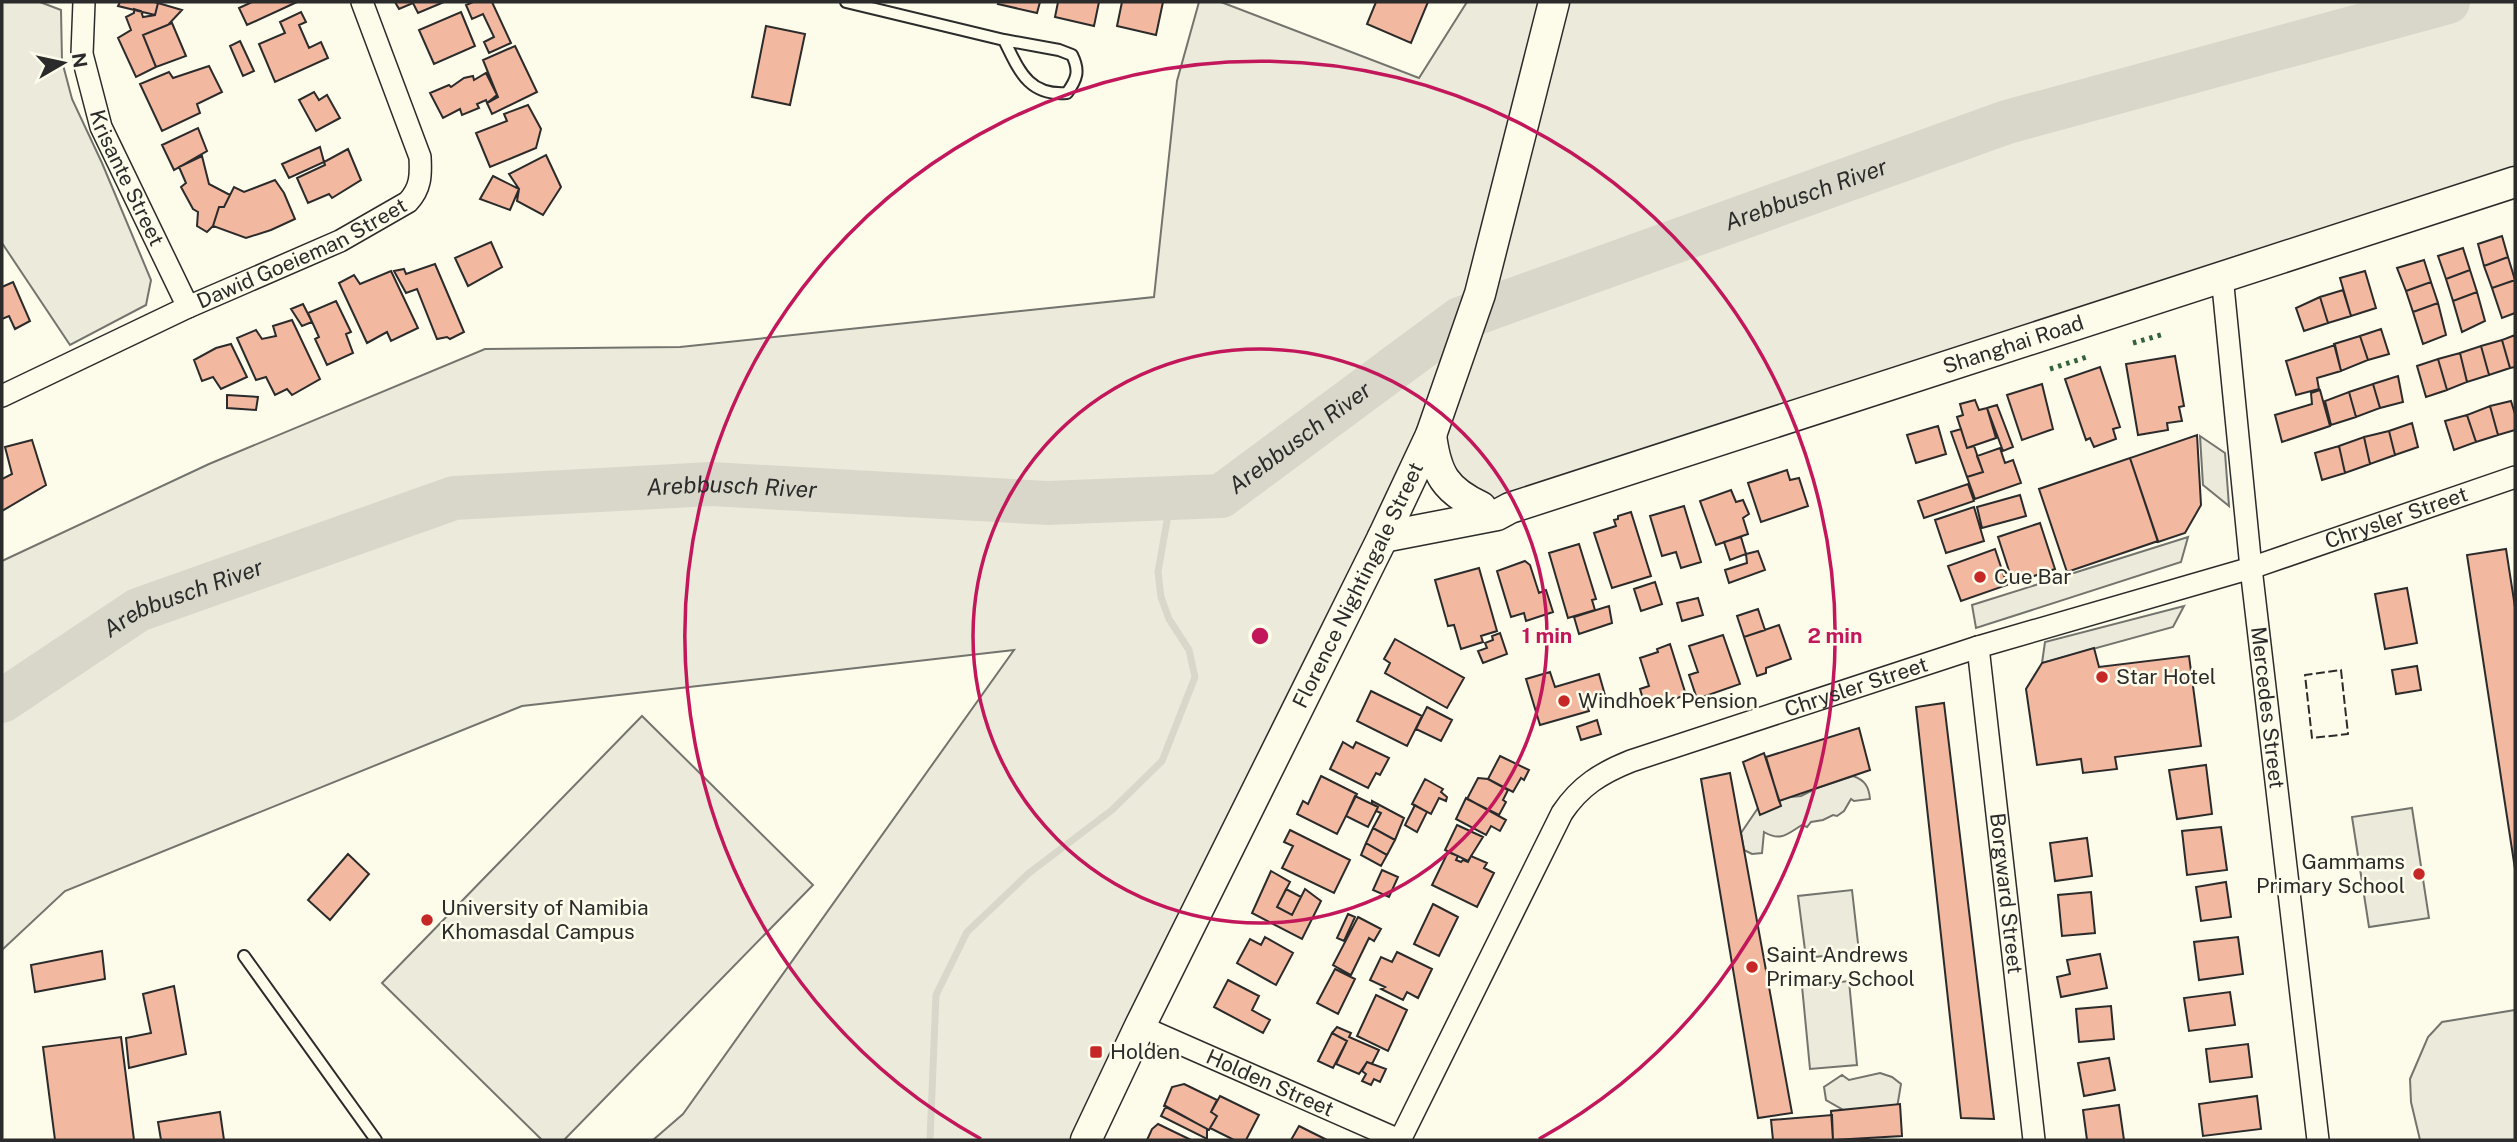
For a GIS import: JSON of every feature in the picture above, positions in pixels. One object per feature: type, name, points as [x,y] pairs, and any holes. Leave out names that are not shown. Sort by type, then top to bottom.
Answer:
[{"type":"main road","name":"Florence Nightingale Street","points":[[1086,1140],[1431,435],[1480,293],[1554,2]]},
{"type":"main road","name":"Shanghai Road","points":[[1387,528],[1497,515],[1510,508],[2515,182]]},
{"type":"main road","points":[[1431,435],[1434,459],[1441,477],[1465,499],[1481,507]]},
{"type":"main road","name":"Shanghai Road","points":[[1387,528],[1481,507],[1495,505],[1510,508]]},
{"type":"street","name":"Krisante Street","points":[[84,2],[82,54],[101,127],[188,307]]},
{"type":"street","name":"Dawid Goeieman Street","points":[[2,396],[188,307],[340,241],[408,202],[417,193],[421,175],[420,157],[362,2]]},
{"type":"street","name":"Mercedes Street","points":[[2222,276],[2251,568],[2318,1140]]},
{"type":"street","name":"Chrysler Street","points":[[1399,1140],[1562,813],[1584,785],[1604,772],[1630,761],[1978,647],[2251,568],[2515,477]]},
{"type":"street","name":"Borgward Street","points":[[1978,647],[2034,1140]]},
{"type":"street","name":"Holden Street","points":[[1140,1026],[1399,1140]]},
{"type":"lane","points":[[846,2],[1004,40],[1059,50],[1072,55],[1078,68],[1076,80],[1067,93],[1041,91],[1028,81],[1004,40]]},
{"type":"lane","points":[[244,956],[376,1140]]},
{"type":"shaded area","points":[[2,2],[40,2],[61,10],[62,61],[72,99],[151,280],[146,305],[70,345],[2,243]]},
{"type":"shaded area","points":[[1199,2],[1221,2],[1419,78],[1467,2],[2515,2],[2515,182],[1481,507],[1434,459],[1086,1140],[653,1140],[683,1114],[1014,650],[522,706],[65,891],[2,950],[2,561],[209,464],[485,349],[680,347],[1154,297],[1177,81]]},
{"type":"shaded area","points":[[2200,436],[2225,453],[2229,506],[2203,485]]},
{"type":"shaded area","points":[[2188,537],[2181,562],[1976,628],[1972,605]]},
{"type":"shaded area","points":[[2184,606],[2173,627],[2042,663],[2045,642]]},
{"type":"shaded area","points":[[642,716],[813,885],[564,1140],[542,1140],[382,983]]},
{"type":"shaded area","points":[[1853,776],[1866,784],[1870,799],[1851,799],[1844,811],[1837,816],[1811,822],[1807,827],[1802,825],[1784,836],[1764,832],[1762,853],[1752,854],[1744,850],[1741,833],[1758,808],[1801,796]]},
{"type":"shaded area","points":[[2412,808],[2429,918],[2369,927],[2352,817]]},
{"type":"shaded area","points":[[1852,890],[1859,952],[1806,958],[1798,896]]},
{"type":"shaded area","points":[[1849,981],[1857,1065],[1810,1069],[1802,986]]},
{"type":"shaded area","points":[[2515,1010],[2515,1140],[2420,1140],[2411,1102],[2410,1079],[2428,1037],[2442,1022]]},
{"type":"shaded area","points":[[1880,1073],[1901,1084],[1897,1108],[1847,1112],[1826,1100],[1824,1087],[1842,1075],[1849,1080]]},
{"type":"building","points":[[120,2],[158,3],[155,15],[118,6]]},
{"type":"building","points":[[252,2],[297,2],[247,25],[239,8]]},
{"type":"building","points":[[395,2],[444,2],[418,13],[413,3],[399,9]]},
{"type":"building","points":[[473,2],[492,2],[511,43],[489,53],[484,42],[494,37],[483,14],[472,19],[466,5]]},
{"type":"building","points":[[1040,2],[1037,13],[998,4]]},
{"type":"building","points":[[1058,2],[1099,2],[1094,26],[1055,17]]},
{"type":"building","points":[[1122,2],[1163,2],[1156,35],[1117,26]]},
{"type":"building","points":[[1376,2],[1428,2],[1411,43],[1367,24]]},
{"type":"building","points":[[158,3],[182,10],[168,25],[143,35],[156,67],[136,77],[118,38],[131,30],[126,17],[134,13],[134,9],[141,11],[143,17],[155,15]]},
{"type":"building","points":[[301,12],[306,22],[299,25],[309,48],[321,42],[328,58],[275,82],[259,44],[285,33],[280,22]]},
{"type":"building","points":[[461,12],[475,46],[434,64],[419,30]]},
{"type":"building","points":[[172,23],[186,56],[156,67],[143,35]]},
{"type":"building","points":[[766,26],[805,34],[790,105],[752,97]]},
{"type":"building","points":[[240,41],[254,71],[243,76],[230,46]]},
{"type":"building","points":[[515,46],[537,92],[492,114],[487,103],[498,97],[483,60]]},
{"type":"building","points":[[209,66],[222,92],[197,104],[200,113],[162,131],[140,84],[169,72],[173,78]]},
{"type":"building","points":[[486,73],[497,95],[487,103],[486,100],[477,104],[479,108],[462,115],[460,109],[443,118],[430,93],[449,85],[451,87],[464,78],[473,76],[474,80]]},
{"type":"building","points":[[314,92],[319,100],[327,95],[340,118],[316,131],[299,100]]},
{"type":"building","points":[[528,105],[541,129],[536,148],[490,167],[476,133],[507,121],[504,114]]},
{"type":"building","points":[[198,128],[207,151],[174,170],[162,145]]},
{"type":"building","points":[[320,147],[324,162],[289,178],[282,164]]},
{"type":"building","points":[[348,149],[361,180],[332,198],[329,194],[308,203],[297,178],[325,165],[324,162]]},
{"type":"building","points":[[546,155],[561,187],[543,215],[517,201],[519,189],[509,174]]},
{"type":"building","points":[[202,156],[209,184],[230,195],[224,207],[219,207],[213,226],[207,232],[197,226],[198,212],[193,209],[181,187],[186,183],[179,167]]},
{"type":"building","points":[[493,176],[519,189],[510,210],[480,199]]},
{"type":"building","points":[[275,180],[295,219],[246,238],[213,226],[219,207],[224,207],[234,187],[244,192]]},
{"type":"building","points":[[2502,236],[2508,257],[2484,266],[2478,244]]},
{"type":"building","points":[[491,242],[502,267],[468,286],[455,258]]},
{"type":"building","points":[[2463,248],[2470,270],[2446,279],[2438,256]]},
{"type":"building","points":[[2508,257],[2515,280],[2492,288],[2484,266]]},
{"type":"building","points":[[2424,260],[2431,282],[2406,291],[2397,268]]},
{"type":"building","points":[[435,264],[464,332],[450,339],[437,339],[417,289],[406,293],[394,271],[404,269],[406,274]]},
{"type":"building","points":[[2470,270],[2477,292],[2453,301],[2446,279]]},
{"type":"building","points":[[391,271],[418,328],[391,341],[387,332],[367,343],[339,283],[354,275],[360,284]]},
{"type":"building","points":[[2365,271],[2376,308],[2351,316],[2340,278]]},
{"type":"building","points":[[2515,280],[2515,313],[2502,318],[2492,288]]},
{"type":"building","points":[[13,282],[30,321],[15,329],[9,316],[2,319],[2,287]]},
{"type":"building","points":[[2431,282],[2438,303],[2413,312],[2406,291]]},
{"type":"building","points":[[2343,290],[2351,316],[2328,323],[2320,297]]},
{"type":"building","points":[[2477,292],[2485,321],[2462,332],[2453,301]]},
{"type":"building","points":[[2320,297],[2328,323],[2304,331],[2296,308]]},
{"type":"building","points":[[336,301],[351,332],[346,334],[353,353],[327,365],[315,339],[319,337],[308,313]]},
{"type":"building","points":[[2438,303],[2446,335],[2423,344],[2413,312]]},
{"type":"building","points":[[303,304],[312,322],[302,326],[291,309]]},
{"type":"building","points":[[292,320],[320,379],[292,395],[287,389],[275,395],[266,377],[256,380],[237,338],[256,330],[262,339],[276,336],[273,326]]},
{"type":"building","points":[[2381,329],[2389,354],[2368,360],[2360,336]]},
{"type":"building","points":[[2515,335],[2515,367],[2510,368],[2502,340]]},
{"type":"building","points":[[2360,336],[2368,360],[2341,371],[2334,344]]},
{"type":"building","points":[[2502,340],[2510,368],[2489,375],[2481,346]]},
{"type":"building","points":[[231,344],[247,377],[221,389],[213,377],[202,381],[194,360],[216,348]]},
{"type":"building","points":[[2335,345],[2341,371],[2317,378],[2319,389],[2296,395],[2286,361]]},
{"type":"building","points":[[2481,346],[2489,375],[2467,382],[2460,353]]},
{"type":"building","points":[[2460,353],[2467,382],[2447,390],[2438,359]]},
{"type":"building","points":[[2175,356],[2184,406],[2179,407],[2182,421],[2167,423],[2168,430],[2138,435],[2126,364]]},
{"type":"building","points":[[2438,359],[2447,390],[2426,397],[2417,366]]},
{"type":"building","points":[[2100,367],[2120,427],[2113,429],[2116,439],[2094,447],[2090,438],[2086,440],[2065,379]]},
{"type":"building","points":[[2398,376],[2403,402],[2380,408],[2373,384]]},
{"type":"building","points":[[2042,384],[2053,429],[2022,440],[2007,395]]},
{"type":"building","points":[[2373,384],[2380,408],[2356,417],[2349,392]]},
{"type":"building","points":[[2320,390],[2330,426],[2282,442],[2275,415],[2312,404],[2311,393]]},
{"type":"building","points":[[2349,392],[2356,417],[2331,425],[2325,401]]},
{"type":"building","points":[[227,395],[258,397],[256,410],[227,408]]},
{"type":"building","points":[[1975,400],[1979,410],[1987,408],[1996,438],[1967,448],[1957,417],[1963,415],[1960,404]]},
{"type":"building","points":[[2511,401],[2515,414],[2515,430],[2498,435],[2490,406]]},
{"type":"building","points":[[1997,405],[2013,447],[2003,451],[1987,408]]},
{"type":"building","points":[[2490,406],[2498,435],[2476,442],[2467,415]]},
{"type":"building","points":[[2467,415],[2476,442],[2454,450],[2445,421]]},
{"type":"building","points":[[2412,423],[2418,447],[2395,455],[2389,431]]},
{"type":"building","points":[[1938,426],[1946,454],[1916,463],[1907,435]]},
{"type":"building","points":[[1961,429],[1967,448],[1974,446],[1983,472],[1967,477],[1951,432]]},
{"type":"building","points":[[2389,431],[2395,455],[2370,464],[2364,437]]},
{"type":"building","points":[[2197,435],[2201,505],[2185,533],[2158,542],[2130,458]]},
{"type":"building","points":[[2364,437],[2370,464],[2345,473],[2339,446]]},
{"type":"building","points":[[32,440],[46,485],[2,511],[2,479],[12,474],[5,447]]},
{"type":"building","points":[[2339,446],[2345,473],[2322,480],[2315,453]]},
{"type":"building","points":[[2000,448],[2005,463],[2013,460],[2021,483],[1975,499],[1967,477],[1983,472],[1977,456]]},
{"type":"building","points":[[2130,458],[2158,541],[2067,572],[2039,489]]},
{"type":"building","points":[[1787,470],[1790,480],[1799,478],[1808,506],[1761,522],[1748,483]]},
{"type":"building","points":[[1968,484],[1974,501],[1924,518],[1918,501]]},
{"type":"building","points":[[1731,490],[1736,502],[1743,500],[1749,514],[1743,518],[1748,534],[1716,545],[1700,501]]},
{"type":"building","points":[[2020,495],[2026,516],[1982,528],[1977,507]]},
{"type":"building","points":[[1684,506],[1701,562],[1681,568],[1676,552],[1662,556],[1650,516]]},
{"type":"building","points":[[1974,507],[1984,541],[1946,553],[1935,520]]},
{"type":"building","points":[[1631,512],[1651,576],[1612,588],[1594,533],[1616,526],[1614,520],[1618,519],[1618,516]]},
{"type":"building","points":[[2040,523],[2055,569],[2013,583],[1998,537]]},
{"type":"building","points":[[1741,537],[1746,554],[1730,560],[1724,542]]},
{"type":"building","points":[[1579,544],[1596,599],[1592,600],[1595,610],[1568,618],[1549,553]]},
{"type":"building","points":[[1995,549],[2007,585],[1961,601],[1948,566]]},
{"type":"building","points":[[2506,549],[2515,607],[2515,869],[2467,555]]},
{"type":"building","points":[[1758,551],[1765,570],[1729,583],[1725,570],[1747,563],[1746,554]]},
{"type":"building","points":[[1525,561],[1530,565],[1539,593],[1546,590],[1553,612],[1526,621],[1524,613],[1511,617],[1497,571]]},
{"type":"building","points":[[1479,568],[1497,631],[1481,636],[1483,642],[1461,649],[1454,625],[1448,626],[1435,580]]},
{"type":"building","points":[[1655,582],[1662,604],[1641,611],[1634,589]]},
{"type":"building","points":[[2407,588],[2417,643],[2385,649],[2375,594]]},
{"type":"building","points":[[1698,598],[1703,615],[1682,621],[1677,603]]},
{"type":"building","points":[[1609,606],[1612,623],[1579,634],[1574,617]]},
{"type":"building","points":[[1758,609],[1765,630],[1744,637],[1737,616]]},
{"type":"building","points":[[1779,625],[1791,659],[1766,668],[1766,673],[1757,676],[1744,637]]},
{"type":"building","points":[[1500,633],[1507,654],[1483,663],[1478,651],[1487,648],[1485,643]]},
{"type":"building","points":[[1723,635],[1740,684],[1697,699],[1689,675],[1698,672],[1689,646]]},
{"type":"building","points":[[1395,639],[1464,678],[1447,708],[1385,673],[1390,663],[1384,659]]},
{"type":"building","points":[[1670,644],[1686,695],[1646,709],[1640,689],[1649,686],[1640,658],[1658,652],[1657,649]]},
{"type":"building","points":[[2094,648],[2099,667],[2189,656],[2201,746],[2115,757],[2117,769],[2083,773],[2081,759],[2037,765],[2026,689],[2042,663]]},
{"type":"building","points":[[2417,666],[2421,690],[2396,694],[2392,670]]},
{"type":"building","points":[[1550,672],[1555,687],[1599,674],[1605,695],[1586,701],[1589,711],[1540,725],[1526,679]]},
{"type":"building","points":[[1371,691],[1422,716],[1407,746],[1357,721]]},
{"type":"building","points":[[1944,703],[1994,1119],[1961,1118],[1916,707]]},
{"type":"building","points":[[1427,707],[1452,720],[1441,741],[1416,729]]},
{"type":"building","points":[[1597,720],[1601,734],[1581,740],[1577,727]]},
{"type":"building","points":[[1859,728],[1870,770],[1779,801],[1766,757]]},
{"type":"building","points":[[1343,742],[1353,748],[1356,742],[1389,758],[1380,775],[1376,773],[1368,788],[1330,769]]},
{"type":"building","points":[[1764,753],[1781,806],[1760,815],[1743,762]]},
{"type":"building","points":[[1500,756],[1529,770],[1513,792],[1488,779]]},
{"type":"building","points":[[2206,765],[2212,814],[2177,819],[2169,770]]},
{"type":"building","points":[[1730,773],[1792,1113],[1758,1118],[1701,779]]},
{"type":"building","points":[[1321,776],[1357,794],[1337,834],[1297,814],[1303,801],[1308,804]]},
{"type":"building","points":[[1478,778],[1488,779],[1508,790],[1503,800],[1506,802],[1499,815],[1467,799]]},
{"type":"building","points":[[1425,779],[1443,789],[1441,792],[1447,797],[1446,801],[1439,798],[1431,814],[1412,804]]},
{"type":"building","points":[[1355,796],[1378,807],[1368,827],[1346,816]]},
{"type":"building","points":[[1466,798],[1506,820],[1500,831],[1491,826],[1486,835],[1456,819]]},
{"type":"building","points":[[1372,801],[1404,818],[1395,840],[1373,828],[1381,813],[1376,811],[1378,807],[1372,804]]},
{"type":"building","points":[[1415,805],[1427,812],[1417,832],[1405,825]]},
{"type":"building","points":[[1457,825],[1483,837],[1468,861],[1445,850]]},
{"type":"building","points":[[2221,827],[2227,870],[2187,875],[2182,831]]},
{"type":"building","points":[[1373,828],[1395,840],[1387,855],[1366,843]]},
{"type":"building","points":[[1290,830],[1350,860],[1334,893],[1282,868],[1293,846],[1284,842]]},
{"type":"building","points":[[2087,838],[2092,876],[2055,881],[2050,843]]},
{"type":"building","points":[[1366,843],[1387,855],[1381,866],[1361,855]]},
{"type":"building","points":[[1448,852],[1458,856],[1456,860],[1461,862],[1468,862],[1471,856],[1487,863],[1484,868],[1494,873],[1477,907],[1432,885]]},
{"type":"building","points":[[348,854],[369,874],[330,920],[308,900]]},
{"type":"building","points":[[1382,870],[1398,877],[1389,897],[1373,890]]},
{"type":"building","points":[[1271,871],[1290,882],[1277,907],[1292,915],[1305,889],[1321,901],[1302,939],[1252,913]]},
{"type":"building","points":[[2226,882],[2231,917],[2201,921],[2196,887]]},
{"type":"building","points":[[1286,889],[1301,897],[1292,915],[1277,907]]},
{"type":"building","points":[[2091,892],[2095,933],[2062,936],[2058,895]]},
{"type":"building","points":[[1433,904],[1458,917],[1439,956],[1414,944]]},
{"type":"building","points":[[1348,914],[1355,917],[1344,941],[1337,938]]},
{"type":"building","points":[[1358,917],[1381,929],[1374,941],[1369,938],[1351,975],[1333,965]]},
{"type":"building","points":[[1265,937],[1293,953],[1276,985],[1237,963],[1250,939],[1261,945]]},
{"type":"building","points":[[2238,937],[2243,974],[2199,980],[2194,942]]},
{"type":"building","points":[[102,951],[105,979],[35,992],[31,965]]},
{"type":"building","points":[[1397,952],[1432,969],[1418,998],[1407,992],[1403,1000],[1370,980],[1381,957],[1392,962]]},
{"type":"building","points":[[2100,954],[2107,988],[2061,997],[2057,977],[2070,974],[2067,960]]},
{"type":"building","points":[[1335,969],[1355,979],[1338,1014],[1317,1003]]},
{"type":"building","points":[[1228,980],[1259,996],[1252,1010],[1270,1020],[1263,1033],[1214,1007]]},
{"type":"building","points":[[174,986],[186,1054],[129,1068],[126,1038],[151,1033],[143,994]]},
{"type":"building","points":[[2230,992],[2235,1025],[2189,1031],[2184,998]]},
{"type":"building","points":[[1376,995],[1407,1010],[1388,1051],[1357,1036]]},
{"type":"building","points":[[2111,1006],[2114,1039],[2079,1042],[2076,1009]]},
{"type":"building","points":[[1337,1027],[1351,1033],[1349,1037],[1379,1050],[1372,1064],[1367,1062],[1359,1074],[1336,1064],[1347,1041],[1332,1033]]},
{"type":"building","points":[[1332,1033],[1347,1041],[1333,1068],[1318,1061]]},
{"type":"building","points":[[121,1037],[134,1140],[55,1140],[43,1047]]},
{"type":"building","points":[[2248,1044],[2252,1077],[2210,1082],[2206,1049]]},
{"type":"building","points":[[2109,1058],[2115,1090],[2084,1096],[2078,1063]]},
{"type":"building","points":[[1367,1062],[1386,1069],[1380,1082],[1374,1079],[1371,1085],[1362,1081],[1366,1074],[1362,1071]]},
{"type":"building","points":[[1184,1084],[1217,1100],[1211,1112],[1217,1116],[1209,1130],[1164,1106],[1172,1087]]},
{"type":"building","points":[[1220,1096],[1259,1115],[1246,1140],[1234,1140],[1210,1128],[1217,1116],[1211,1112]]},
{"type":"building","points":[[2257,1096],[2261,1129],[2203,1136],[2199,1104]]},
{"type":"building","points":[[1900,1104],[1902,1136],[1833,1140],[1831,1111]]},
{"type":"building","points":[[2119,1105],[2124,1140],[2087,1140],[2083,1110]]},
{"type":"building","points":[[1166,1106],[1207,1129],[1207,1139],[1161,1116]]},
{"type":"building","points":[[220,1112],[224,1140],[161,1140],[158,1122]]},
{"type":"building","points":[[1832,1115],[1833,1140],[1773,1140],[1771,1120]]},
{"type":"building","points":[[1158,1124],[1191,1140],[1147,1140],[1152,1129]]},
{"type":"building","points":[[1299,1126],[1327,1140],[1291,1140]]},
{"type":"waterway","name":"Arebbusch River","points":[[2,701],[138,610],[454,498],[711,484],[1048,503],[1221,496],[1460,319],[2007,122],[2448,2]]},
{"type":"waterway","points":[[930,1140],[936,995],[967,932],[1029,873],[1112,810],[1162,761],[1195,677],[1189,650],[1169,619],[1161,597],[1158,572],[1171,498]]},
{"type":"hedge","points":[[2133,343],[2164,334]]},
{"type":"hedge","points":[[2050,369],[2090,356]]},
{"type":"fence","points":[[2341,670],[2348,734],[2312,738],[2305,675],[2341,670]]},
{"type":"place","name":"Cue Bar","points":[[1980,577]]},
{"type":"place","name":"Star Hotel","points":[[2102,677]]},
{"type":"place","name":"Windhoek Pension","points":[[1564,701]]},
{"type":"place","name":"Gammams Primary School","points":[[2419,874]]},
{"type":"place","name":"University of Namibia Khomasdal Campus","points":[[427,920]]},
{"type":"place","name":"Saint Andrews Primary School","points":[[1752,967]]},
{"type":"place","name":"Holden","points":[[1096,1052]]}]
